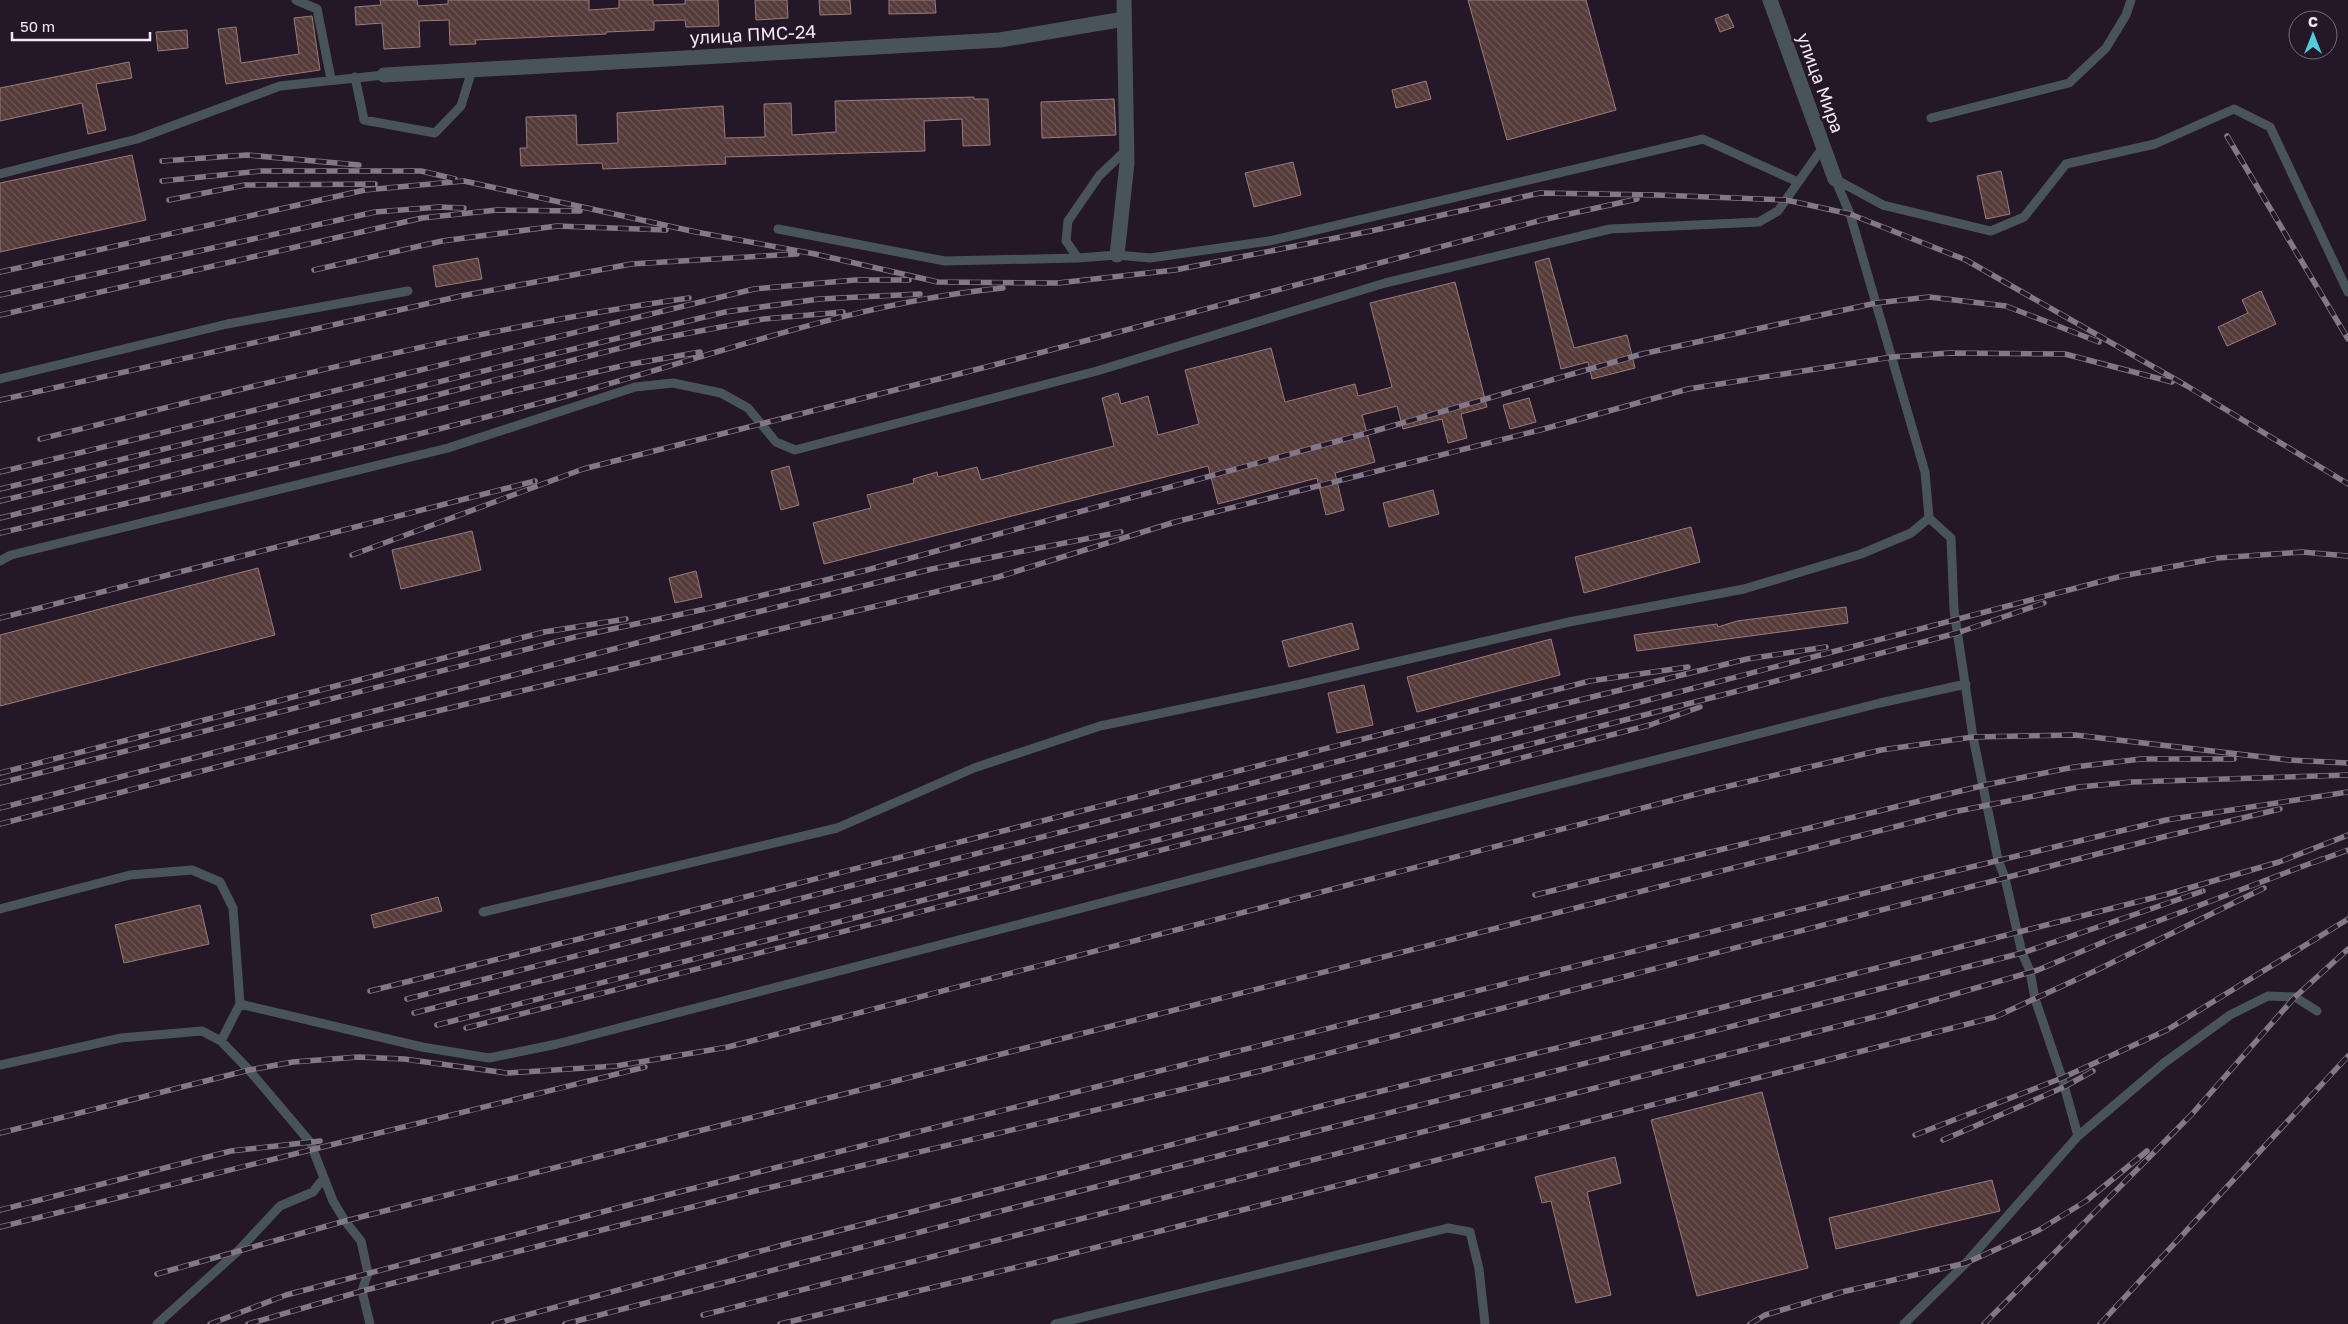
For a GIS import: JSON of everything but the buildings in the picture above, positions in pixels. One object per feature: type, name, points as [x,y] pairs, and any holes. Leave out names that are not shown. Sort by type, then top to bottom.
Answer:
[{"type":"street","points":[[1117,255],[1127,163],[1124,0]]},
{"type":"street","name":"улица Мира","points":[[1770,0],[1835,179]]},
{"type":"street","name":"улица ПМС-24","points":[[384,75],[1000,40],[1124,19]]},
{"type":"lane","points":[[296,0],[317,9],[331,79]]},
{"type":"lane","points":[[1930,118],[2069,83],[2106,48],[2126,15],[2131,0]]},
{"type":"lane","points":[[355,77],[364,120],[435,133],[461,106],[472,70]]},
{"type":"lane","points":[[0,174],[137,140],[280,86],[331,79],[384,75]]},
{"type":"lane","points":[[1835,179],[1883,205],[1991,231],[2024,218],[2066,164],[2155,144],[2234,109],[2270,127],[2348,292]]},
{"type":"lane","points":[[778,229],[946,261],[1078,258],[1117,255],[1150,258],[1269,241],[1703,140],[1798,182]]},
{"type":"lane","points":[[0,561],[11,555],[448,448],[635,387],[673,383],[721,393],[748,408],[776,442],[795,450],[1097,371],[1385,283],[1600,231],[1759,222],[1778,211],[1823,146]]},
{"type":"lane","points":[[1078,258],[1066,241],[1068,221],[1099,176],[1126,150]]},
{"type":"lane","points":[[1835,179],[1850,214],[1925,472],[1929,518],[1952,538],[1954,610],[1974,737],[1998,860],[2005,878],[2022,953],[2030,971],[2035,1000],[2062,1078],[2078,1136]]},
{"type":"lane","points":[[0,379],[227,324],[408,292]]},
{"type":"lane","points":[[482,912],[837,828],[974,768],[1100,726],[1311,682],[1569,622],[1744,589],[1861,554],[1911,533],[1929,518]]},
{"type":"lane","points":[[240,1004],[422,1047],[489,1058],[557,1044],[1561,784],[1880,703],[1966,684]]},
{"type":"lane","points":[[0,909],[130,875],[192,870],[220,882],[234,908],[240,1004],[221,1041]]},
{"type":"lane","points":[[1904,1324],[1966,1263],[2078,1136],[2164,1063],[2230,1015],[2268,996],[2294,997],[2317,1011]]},
{"type":"lane","points":[[0,1065],[121,1038],[202,1031],[221,1041],[249,1070],[310,1142],[323,1179],[344,1222],[361,1241],[368,1273],[362,1290],[370,1324]]},
{"type":"lane","points":[[157,1324],[238,1251],[280,1206],[313,1192],[323,1179]]},
{"type":"lane","points":[[1054,1324],[1448,1228],[1470,1232],[1479,1268],[1485,1324]]},
{"type":"railway","points":[[2227,136],[2348,339]]},
{"type":"railway","points":[[162,161],[247,155],[359,165]]},
{"type":"railway","points":[[162,181],[261,171],[421,171],[455,179]]},
{"type":"railway","points":[[0,272],[365,190],[464,181],[696,232],[815,254],[938,282],[1058,283],[1175,270],[1371,231],[1540,193],[1786,200],[1850,214],[1966,260],[2187,386],[2348,484]]},
{"type":"railway","points":[[169,200],[245,185],[375,184]]},
{"type":"railway","points":[[352,555],[583,469],[990,366],[1542,220],[1637,199]]},
{"type":"railway","points":[[0,295],[375,212],[439,207],[464,208]]},
{"type":"railway","points":[[0,315],[422,218],[497,210],[580,211]]},
{"type":"railway","points":[[314,270],[442,241],[557,226],[666,230]]},
{"type":"railway","points":[[0,400],[461,296],[631,264],[797,254]]},
{"type":"railway","points":[[0,472],[754,289],[855,280],[909,280]]},
{"type":"railway","points":[[0,533],[499,414],[839,318],[893,305],[1003,288]]},
{"type":"railway","points":[[0,489],[725,312],[819,299],[920,294]]},
{"type":"railway","points":[[0,783],[575,637],[710,608],[867,570],[1378,430],[1642,354],[1876,303],[1929,297],[2006,306],[2099,342]]},
{"type":"railway","points":[[40,439],[282,379],[444,342],[607,311],[689,298]]},
{"type":"railway","points":[[0,501],[421,399],[652,340],[764,319],[843,312]]},
{"type":"railway","points":[[0,518],[513,391],[626,365],[700,352]]},
{"type":"railway","points":[[0,824],[362,729],[998,577],[1175,522],[1540,430],[1688,389],[1892,357],[1950,353],[2065,354],[2172,382]]},
{"type":"railway","points":[[0,618],[535,481]]},
{"type":"railway","points":[[0,808],[741,616],[932,569],[1121,532]]},
{"type":"railway","points":[[414,1013],[1633,704],[2122,576],[2218,558],[2302,552],[2348,556]]},
{"type":"railway","points":[[437,1025],[1761,685],[1957,633],[2044,603]]},
{"type":"railway","points":[[0,773],[544,632],[626,619]]},
{"type":"railway","points":[[407,999],[1547,708],[1747,659],[1826,647]]},
{"type":"railway","points":[[370,991],[1590,681],[1688,667]]},
{"type":"railway","points":[[466,1028],[1650,725],[1700,707]]},
{"type":"railway","points":[[0,1133],[249,1070],[293,1062],[358,1057],[404,1059],[507,1073],[616,1066],[728,1047],[1704,792],[1881,750],[1973,737],[2075,735],[2289,760],[2348,763]]},
{"type":"railway","points":[[1535,895],[1985,785],[2074,767],[2141,759],[2234,759]]},
{"type":"railway","points":[[157,1274],[345,1221],[1953,812],[2079,787],[2132,782],[2348,775]]},
{"type":"railway","points":[[210,1324],[286,1295],[663,1196],[1909,882],[2166,820],[2348,792]]},
{"type":"railway","points":[[248,1324],[362,1291],[755,1191],[1260,1071],[2163,837],[2280,809]]},
{"type":"railway","points":[[494,1324],[783,1245],[1337,1102],[1708,1011],[2168,894],[2279,862],[2348,835]]},
{"type":"railway","points":[[2315,862],[2348,850]]},
{"type":"railway","points":[[703,1315],[1886,1014],[2038,970],[2113,938],[2322,859]]},
{"type":"railway","points":[[780,1324],[1047,1260],[1995,1017],[2097,970],[2264,888]]},
{"type":"railway","points":[[565,1324],[1040,1201],[2022,953],[2203,891]]},
{"type":"railway","points":[[1915,1135],[2062,1078],[2167,1030],[2348,919]]},
{"type":"railway","points":[[1984,1324],[2192,1114],[2295,997],[2348,949]]},
{"type":"railway","points":[[2100,1324],[2348,1056]]},
{"type":"railway","points":[[0,1227],[645,1067]]},
{"type":"railway","points":[[1943,1140],[2064,1087],[2093,1071]]},
{"type":"railway","points":[[0,1210],[231,1151],[320,1141]]},
{"type":"railway","points":[[1750,1324],[1765,1315],[1842,1292],[1966,1263],[2039,1230],[2086,1201],[2147,1151]]}]
